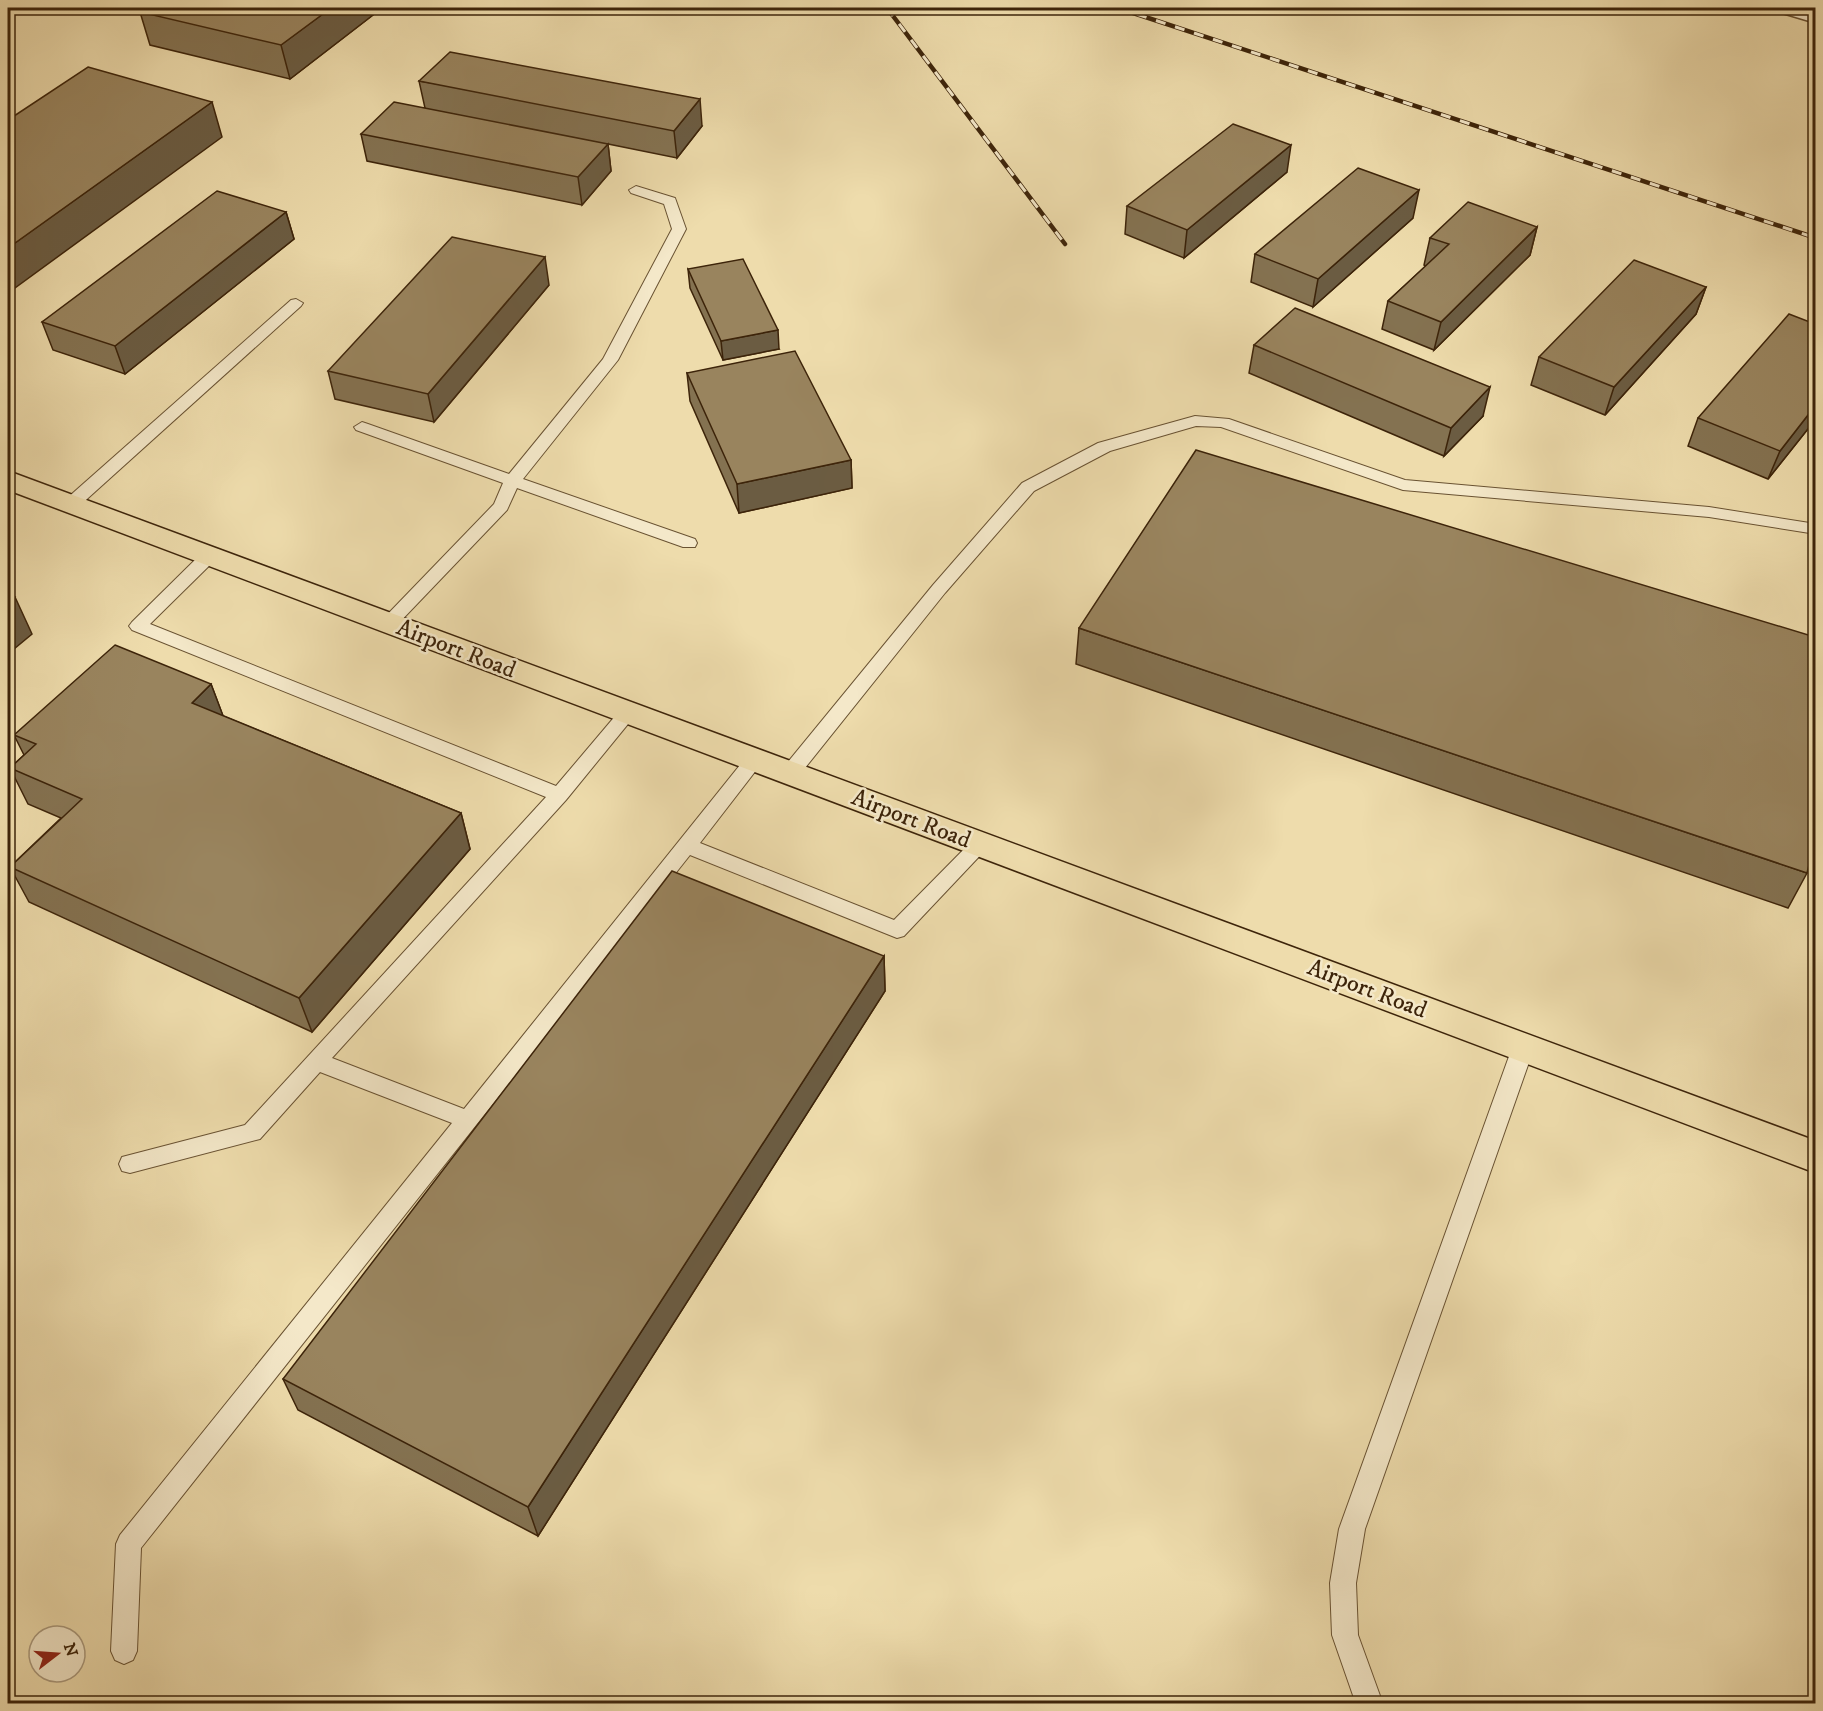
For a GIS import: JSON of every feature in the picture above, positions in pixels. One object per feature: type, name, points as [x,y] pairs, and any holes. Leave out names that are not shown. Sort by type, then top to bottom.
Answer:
[{"type":"highway","name":"Airport Road","points":[[8,480],[1815,1157]]},
{"type":"street","points":[[1786,8],[1815,16]]},
{"type":"lane","points":[[390,624],[501,506],[513,480],[610,360],[679,229],[670,201],[636,189]]},
{"type":"lane","points":[[71,504],[296,303]]},
{"type":"lane","points":[[790,774],[939,590],[1028,487],[1104,447],[1195,421],[1223,422],[1403,485],[1709,512],[1815,529]]},
{"type":"lane","points":[[362,427],[466,466],[513,480],[689,543]]},
{"type":"lane","points":[[209,556],[138,626],[559,795]]},
{"type":"lane","points":[[130,1164],[252,1132],[559,795],[628,713]]},
{"type":"lane","points":[[124,1651],[129,1544],[755,760]]},
{"type":"lane","points":[[688,846],[897,930],[980,845]]},
{"type":"lane","points":[[1370,1704],[1346,1635],[1343,1583],[1352,1529],[1523,1048]]},
{"type":"lane","points":[[316,1061],[468,1120]]},
{"type":"building","points":[[146,8],[331,8],[281,45],[140,12]]},
{"type":"building","points":[[450,52],[700,99],[674,131],[419,81]]},
{"type":"building","points":[[88,67],[212,102],[8,248],[8,120]]},
{"type":"building","points":[[394,102],[608,144],[578,177],[361,134]]},
{"type":"building","points":[[1233,124],[1291,145],[1187,230],[1127,206]]},
{"type":"building","points":[[1358,168],[1419,190],[1318,279],[1255,254]]},
{"type":"building","points":[[217,191],[286,212],[115,346],[42,322]]},
{"type":"building","points":[[1468,202],[1537,227],[1441,322],[1388,301],[1449,244],[1430,238]]},
{"type":"building","points":[[452,237],[545,257],[428,394],[328,371]]},
{"type":"building","points":[[743,259],[778,330],[721,341],[688,269]]},
{"type":"building","points":[[1634,260],[1706,287],[1614,387],[1539,357]]},
{"type":"building","points":[[1295,308],[1490,387],[1451,428],[1254,345]]},
{"type":"building","points":[[1789,314],[1815,324],[1815,406],[1780,451],[1698,418]]},
{"type":"building","points":[[795,351],[851,460],[737,484],[687,373]]},
{"type":"building","points":[[1196,450],[1815,637],[1815,840],[1807,873],[1079,628]]},
{"type":"building","points":[[8,594],[15,597],[8,604]]},
{"type":"building","points":[[115,645],[211,684],[192,703],[461,813],[299,998],[10,867],[82,799],[10,768],[36,744],[14,735]]},
{"type":"building","points":[[672,871],[884,956],[528,1507],[283,1379]]},
{"type":"railway","points":[[887,8],[1065,244]]},
{"type":"railway","points":[[1118,8],[1816,238]]}]
